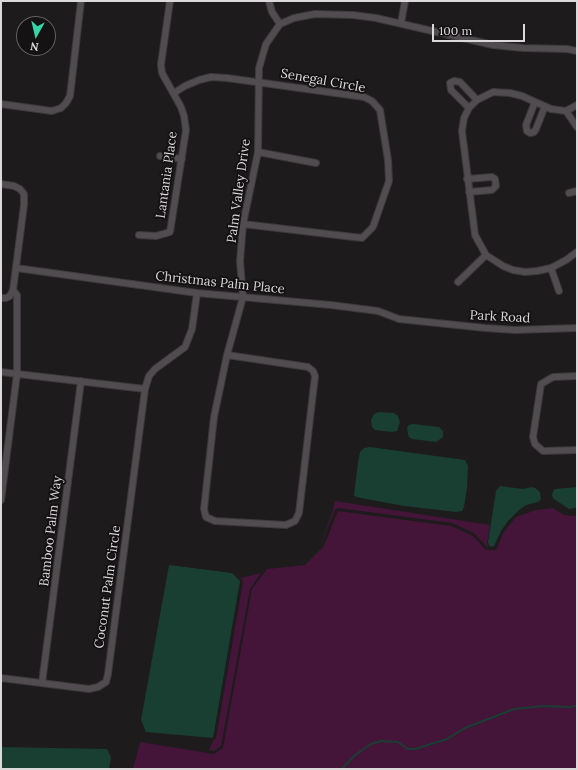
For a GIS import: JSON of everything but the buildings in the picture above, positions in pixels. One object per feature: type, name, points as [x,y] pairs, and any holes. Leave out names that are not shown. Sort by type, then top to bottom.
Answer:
[{"type":"street","points":[[1,104],[52,111],[60,108],[66,103],[70,96],[81,1]]},
{"type":"street","name":"Lantania Place","points":[[139,235],[156,236],[170,232],[186,130],[184,116],[174,93],[162,73],[161,64],[170,1]]},
{"type":"street","points":[[269,1],[272,12],[280,24],[294,18],[315,14],[353,15],[401,23],[494,44],[523,48],[577,50]]},
{"type":"street","points":[[401,23],[405,1]]},
{"type":"street","name":"Palm Valley Drive","points":[[227,354],[308,367],[313,371],[315,376],[299,513],[295,521],[286,525],[215,521],[206,517],[204,509],[214,417],[227,354],[243,297],[240,261],[242,224],[258,152],[259,68],[266,44],[280,24]]},
{"type":"street","name":"Senegal Circle","points":[[174,93],[199,80],[212,77],[364,97],[372,101],[380,110],[388,160],[389,181],[373,226],[362,238],[242,224]]},
{"type":"street","points":[[468,108],[451,90],[450,83],[454,81],[460,82],[478,100]]},
{"type":"street","points":[[577,106],[566,111],[551,109],[522,96],[510,93],[493,92],[478,100],[468,108],[464,118],[462,130],[475,235],[486,255],[503,266],[513,270],[525,272],[551,268],[577,252]]},
{"type":"street","points":[[535,102],[526,125],[527,131],[530,133],[534,132],[536,129],[545,106]]},
{"type":"street","points":[[566,111],[577,127]]},
{"type":"street","points":[[258,152],[316,163]]},
{"type":"street","points":[[160,156],[182,159]]},
{"type":"street","points":[[467,179],[492,177],[495,180],[496,186],[492,190],[469,192]]},
{"type":"street","points":[[1,184],[14,186],[20,189],[24,194],[13,290],[10,296],[1,298]]},
{"type":"street","points":[[569,193],[577,191]]},
{"type":"street","points":[[458,282],[486,255]]},
{"type":"street","name":"Christmas Palm Place","points":[[16,268],[197,293],[332,305],[378,312],[399,319],[422,321]]},
{"type":"street","points":[[551,268],[559,291]]},
{"type":"street","points":[[1,500],[17,374],[16,295],[13,290]]},
{"type":"street","name":"Coconut Palm Circle","points":[[1,678],[89,689],[106,682],[145,389],[149,376],[155,369],[185,347],[192,329],[197,293]]},
{"type":"street","name":"Park Road","points":[[422,321],[515,330],[577,328]]},
{"type":"street","points":[[1,372],[145,389]]},
{"type":"street","points":[[577,376],[553,377],[541,384],[533,437],[535,444],[544,450],[577,450]]},
{"type":"street","name":"Bamboo Palm Way","points":[[42,683],[81,381]]},
{"type":"shaded area","points":[[379,412],[394,413],[398,416],[400,422],[397,431],[392,432],[375,430],[372,427],[371,420],[374,414]]},
{"type":"shaded area","points":[[413,424],[439,427],[443,431],[443,437],[436,442],[412,439],[409,437],[407,428],[409,425]]},
{"type":"shaded area","points":[[370,447],[465,460],[468,466],[467,488],[462,511],[456,512],[404,506],[356,497],[354,495],[360,452],[364,448]]},
{"type":"shaded area","points":[[500,486],[523,489],[532,487],[540,492],[541,499],[538,502],[526,505],[519,510],[508,521],[501,531],[494,546],[491,547],[488,542],[496,491]]},
{"type":"shaded area","points":[[577,487],[577,507],[575,508],[569,509],[552,496],[555,489]]},
{"type":"shaded area","points":[[335,501],[490,525],[487,544],[489,547],[487,547],[474,533],[452,523],[338,508],[335,510],[320,546]]},
{"type":"shaded area","points":[[553,508],[564,515],[577,515],[577,769],[133,769],[140,742],[214,754],[223,748],[252,589],[267,569],[305,565],[324,546],[338,511],[451,526],[473,536],[486,550],[496,550],[504,532],[516,517],[536,510]]},
{"type":"shaded area","points":[[169,565],[232,573],[240,581],[213,738],[146,732],[141,720]]},
{"type":"shaded area","points":[[261,573],[250,589],[221,746],[214,751],[209,750],[216,738],[243,582],[241,578]]},
{"type":"shaded area","points":[[1,747],[107,749],[111,757],[109,769],[1,769]]},
{"type":"waterway","points":[[342,769],[355,755],[371,744],[381,741],[398,742],[408,749],[415,749],[447,739],[465,728],[514,709],[544,706],[577,706]]}]
